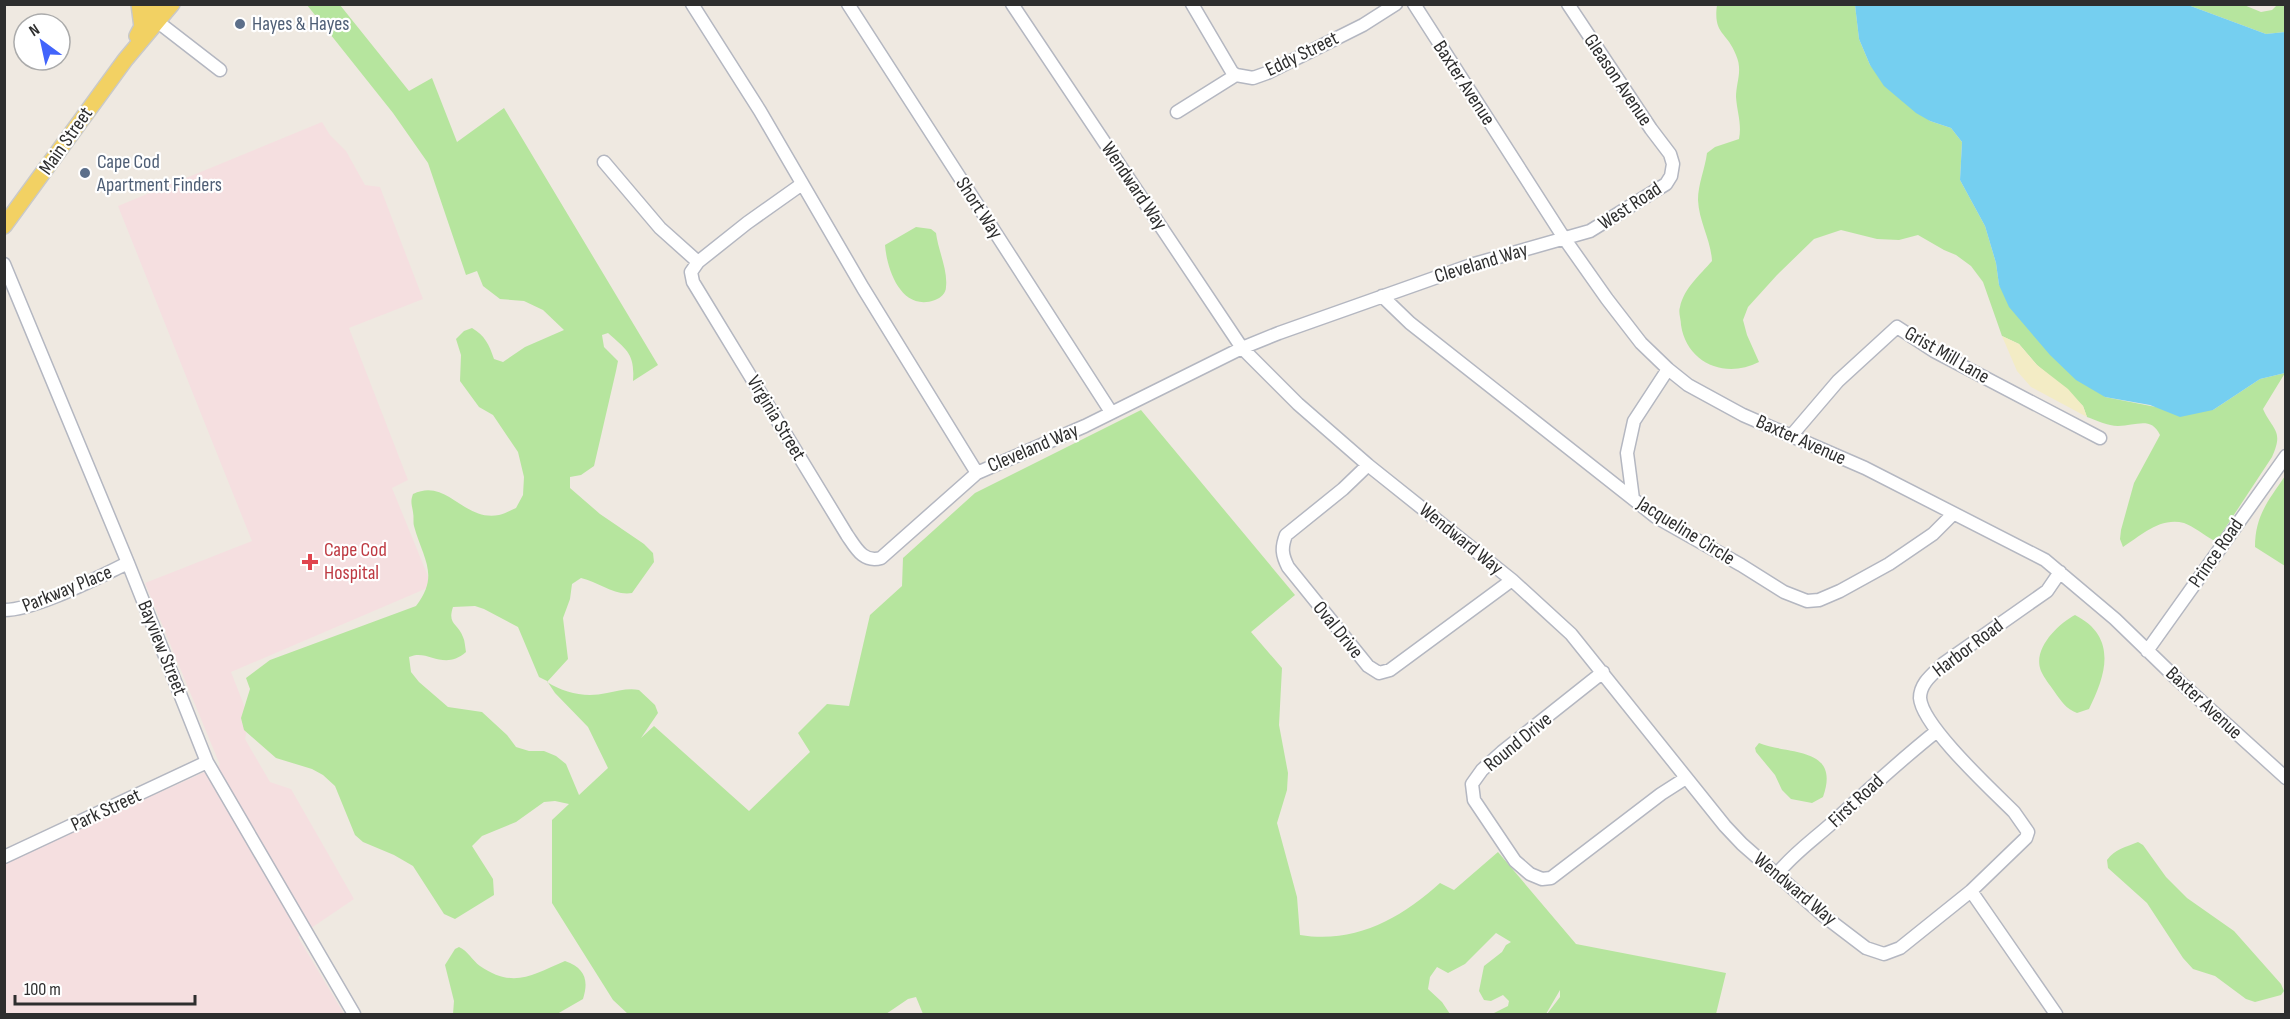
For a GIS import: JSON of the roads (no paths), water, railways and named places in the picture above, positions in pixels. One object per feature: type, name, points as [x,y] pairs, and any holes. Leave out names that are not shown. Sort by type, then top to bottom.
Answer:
[{"type":"main road","points":[[139,4],[142,27]]},
{"type":"main road","name":"Main Street","points":[[127,57],[154,4]]},
{"type":"main road","name":"Main Street","points":[[4,226],[127,57],[172,4]]},
{"type":"street","name":"Cleveland Way","points":[[692,4],[760,111],[869,298],[977,473],[1085,426],[1242,348],[1474,264],[1564,238]]},
{"type":"street","name":"Short Way","points":[[848,4],[1111,412]]},
{"type":"street","name":"Wendward Way","points":[[1012,4],[1242,348],[1298,404],[1368,465],[1512,580],[1571,634],[1742,844],[1778,873],[1824,916],[1866,948],[1884,954],[1900,948],[1971,891],[2019,847]]},
{"type":"street","points":[[1192,4],[1232,72],[1236,75]]},
{"type":"street","name":"Eddy Street","points":[[1177,112],[1236,75],[1253,78],[1267,73],[1362,25],[1395,4]]},
{"type":"street","name":"Baxter Avenue","points":[[1413,4],[1564,238],[1622,320],[1641,343],[1668,369],[1688,386],[1710,398],[1865,468],[2045,560],[2089,595],[2286,778]]},
{"type":"street","name":"Gleason Avenue","points":[[1568,4],[1670,154]]},
{"type":"street","points":[[158,22],[220,70]]},
{"type":"street","name":"West Road","points":[[1564,238],[1590,231],[1666,184],[1671,176],[1673,164],[1670,154]]},
{"type":"street","points":[[604,162],[660,228],[698,262],[747,223],[802,184]]},
{"type":"street","name":"Virginia Street","points":[[698,262],[691,272],[693,282],[847,535],[866,558],[874,560],[881,558],[977,473]]},
{"type":"street","name":"Bayview Street","points":[[4,264],[128,563],[207,762],[354,1014]]},
{"type":"street","name":"Jacqueline Circle","points":[[1382,296],[1410,323],[1656,517],[1784,592],[1807,601],[1819,600],[1840,591],[1881,569],[1933,534],[1953,514]]},
{"type":"street","name":"Grist Mill Lane","points":[[1791,436],[1838,381],[1897,327],[1934,351],[2100,438]]},
{"type":"street","points":[[1633,499],[1627,453],[1634,421],[1668,369]]},
{"type":"street","name":"Prince Road","points":[[2147,651],[2286,456]]},
{"type":"street","name":"Oval Drive","points":[[1368,465],[1343,489],[1286,535],[1282,543],[1282,554],[1288,567],[1368,666],[1379,673],[1390,670],[1512,580]]},
{"type":"street","name":"Parkway Place","points":[[4,610],[23,608],[53,597],[128,563]]},
{"type":"street","name":"Harbor Road","points":[[2019,847],[2026,838],[2028,832],[2026,827],[1937,731],[1924,711],[1920,698],[1922,686],[1943,664],[2047,591],[2060,572]]},
{"type":"street","name":"Round Drive","points":[[1603,672],[1502,752],[1482,770],[1472,784],[1472,791],[1480,809],[1515,861],[1530,874],[1542,879],[1551,878],[1661,794],[1686,778]]},
{"type":"street","name":"First Road","points":[[1778,873],[1788,860],[1819,835],[1883,775],[1937,731]]},
{"type":"street","name":"Park Street","points":[[4,857],[207,762]]},
{"type":"street","points":[[1971,891],[2056,1014]]},
{"type":"water","points":[[1855,5],[2188,5],[2266,34],[2285,32],[2285,373],[2260,379],[2213,410],[2180,417],[2150,405],[2105,397],[2076,380],[2050,355],[2009,307],[1999,285],[1996,263],[1985,226],[1960,180],[1962,142],[1951,128],[1930,121],[1916,113],[1884,86],[1870,65],[1859,39]]},
{"type":"place","name":"Hayes & Hayes","points":[[240,24]]},
{"type":"place","name":"Cape Cod Apartment Finders","points":[[85,173]]},
{"type":"place","name":"Cape Cod Hospital","points":[[310,562]]}]
